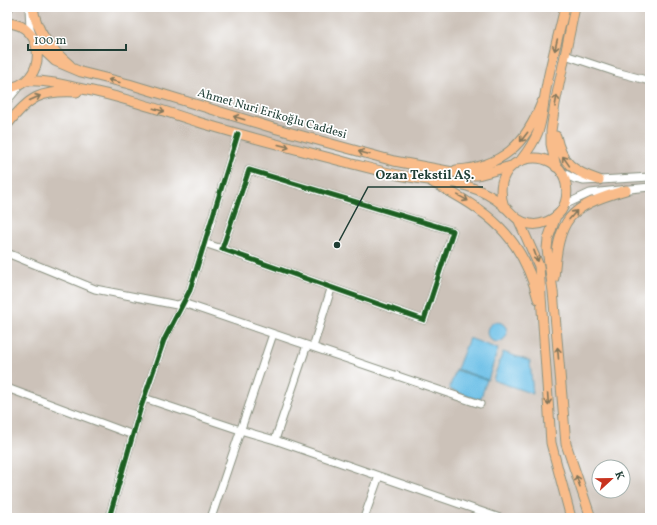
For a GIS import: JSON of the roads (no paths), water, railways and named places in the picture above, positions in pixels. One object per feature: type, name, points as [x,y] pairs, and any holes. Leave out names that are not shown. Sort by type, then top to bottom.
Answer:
[{"type":"main road","points":[[34,7],[39,28],[47,43],[64,60],[81,72]]},
{"type":"main road","points":[[521,160],[535,139],[542,125],[546,89],[565,7]]},
{"type":"main road","points":[[7,88],[24,83],[49,82],[105,93],[238,134],[389,173],[429,180],[452,182],[467,186],[482,192],[504,206],[511,215],[519,221],[531,224],[542,224],[556,215],[564,205],[567,191],[566,180],[559,170],[551,144],[553,121],[575,7]]},
{"type":"main road","name":"Ahmet Nuri Erikoğlu Caddesi","points":[[7,23],[19,26],[55,61],[81,72],[129,84],[270,127],[394,161],[460,174],[478,175],[511,166]]},
{"type":"main road","points":[[24,83],[33,73],[37,63],[38,52],[34,40]]},
{"type":"main road","points":[[445,171],[484,165],[505,155],[517,145],[531,127],[546,89]]},
{"type":"main road","points":[[7,125],[22,106],[35,97],[66,91],[105,93]]},
{"type":"main road","points":[[553,121],[558,147],[567,163],[581,174],[599,180]]},
{"type":"main road","points":[[504,206],[501,196],[501,185],[505,174],[511,166],[521,160],[532,157],[542,158],[559,170]]},
{"type":"main road","points":[[429,180],[466,199],[479,208],[493,219],[517,247],[529,271],[542,317]]},
{"type":"main road","points":[[552,291],[557,246],[563,228],[581,206],[626,190]]},
{"type":"main road","points":[[556,215],[548,239],[547,249],[566,444],[591,518]]},
{"type":"main road","points":[[519,221],[539,266],[551,444],[570,518]]},
{"type":"street","points":[[7,10],[10,7]]},
{"type":"street","points":[[29,7],[30,29],[34,40]]},
{"type":"street","points":[[565,55],[616,72],[650,81]]},
{"type":"street","points":[[7,101],[24,83]]},
{"type":"street","points":[[109,518],[144,398],[164,340],[190,290],[238,134]]},
{"type":"street","points":[[204,243],[424,320],[454,231],[248,170],[222,249]]},
{"type":"street","points":[[559,170],[580,180],[650,177]]},
{"type":"street","points":[[564,205],[590,193],[650,188]]},
{"type":"street","points":[[7,253],[95,289],[177,305],[183,303],[480,404]]},
{"type":"street","points":[[276,440],[331,288]]},
{"type":"street","points":[[211,518],[273,334]]},
{"type":"street","points":[[7,388],[133,435]]},
{"type":"street","points":[[144,398],[240,430],[276,440],[500,518]]},
{"type":"street","points":[[364,518],[379,476]]},
{"type":"water","points":[[497,322],[504,325],[507,332],[504,339],[497,342],[490,339],[487,332],[490,325]]},
{"type":"water","points":[[469,338],[498,349],[488,380],[457,369]]},
{"type":"water","points":[[503,352],[530,361],[533,394],[493,380]]},
{"type":"water","points":[[456,370],[487,380],[480,400],[449,389]]},
{"type":"place","name":"Ozan Tekstil AŞ.","points":[[337,245]]}]
